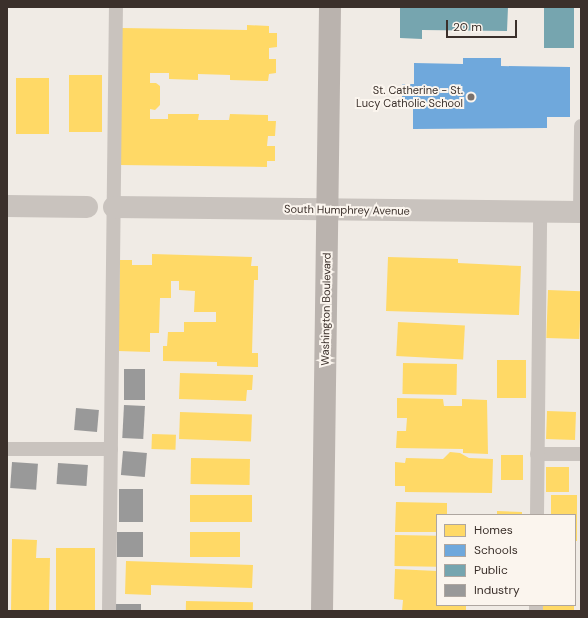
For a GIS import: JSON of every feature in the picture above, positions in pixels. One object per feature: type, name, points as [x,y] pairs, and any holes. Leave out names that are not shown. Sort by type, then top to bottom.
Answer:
[{"type":"street","name":"Washington Boulevard","points":[[322,611],[326,210],[330,7]]},
{"type":"street","points":[[7,206],[87,207]]},
{"type":"street","name":"South Humphrey Avenue","points":[[114,207],[580,212]]},
{"type":"lane","points":[[110,611],[116,7]]},
{"type":"lane","points":[[580,212],[581,126]]},
{"type":"lane","points":[[537,514],[540,212]]},
{"type":"lane","points":[[7,449],[111,449]]},
{"type":"lane","points":[[537,454],[581,454]]},
{"type":"building: Homes","points":[[247,25],[269,26],[269,33],[277,33],[277,47],[269,48],[269,59],[276,59],[276,73],[269,74],[268,81],[230,80],[230,75],[198,74],[198,80],[169,79],[169,73],[150,73],[150,83],[156,83],[160,86],[160,105],[155,110],[150,109],[150,119],[168,119],[168,114],[199,114],[198,120],[229,120],[230,114],[268,115],[268,121],[276,121],[275,136],[268,136],[267,146],[275,146],[275,161],[267,161],[267,167],[120,165],[122,28],[247,30]]},
{"type":"building: Homes","points":[[69,75],[102,75],[102,132],[69,132]]},
{"type":"building: Homes","points":[[16,78],[49,78],[49,134],[16,134]]},
{"type":"building: Homes","points":[[152,254],[252,257],[251,266],[258,266],[258,280],[254,280],[252,353],[258,353],[258,367],[217,366],[217,362],[163,361],[163,346],[167,346],[168,332],[184,332],[184,322],[216,322],[216,312],[194,312],[195,291],[179,290],[179,281],[171,281],[171,298],[160,298],[159,333],[150,333],[150,352],[118,351],[120,260],[132,260],[132,265],[152,265]]},
{"type":"building: Homes","points":[[388,257],[458,259],[458,263],[521,266],[519,315],[386,311]]},
{"type":"building: Homes","points":[[548,290],[581,291],[579,339],[546,338]]},
{"type":"building: Homes","points":[[398,322],[465,326],[463,359],[396,356]]},
{"type":"building: Homes","points":[[497,360],[526,360],[526,398],[497,398]]},
{"type":"building: Homes","points":[[403,363],[457,364],[456,395],[402,394]]},
{"type":"building: Homes","points":[[180,373],[253,375],[252,390],[247,390],[246,401],[179,399]]},
{"type":"building: Homes","points":[[397,398],[443,399],[444,406],[462,406],[462,399],[487,400],[488,454],[463,453],[463,449],[396,448],[397,431],[406,431],[407,418],[397,418]]},
{"type":"building: Homes","points":[[547,411],[576,412],[575,440],[546,439]]},
{"type":"building: Homes","points":[[180,412],[252,415],[251,441],[179,439]]},
{"type":"building: Homes","points":[[152,434],[176,435],[175,450],[151,449]]},
{"type":"building: Homes","points":[[450,452],[460,453],[469,458],[493,459],[492,493],[405,492],[405,486],[395,486],[395,462],[405,463],[406,458],[443,459]]},
{"type":"building: Homes","points":[[501,455],[523,455],[523,480],[501,480]]},
{"type":"building: Homes","points":[[191,458],[250,459],[250,485],[191,484]]},
{"type":"building: Homes","points":[[546,467],[569,467],[569,492],[546,492]]},
{"type":"building: Homes","points":[[190,495],[252,495],[252,522],[190,522]]},
{"type":"building: Homes","points":[[551,495],[577,495],[577,541],[576,514],[551,514]]},
{"type":"building: Homes","points":[[396,502],[447,503],[447,514],[436,514],[436,532],[395,532]]},
{"type":"building: Homes","points":[[497,511],[522,512],[522,514],[497,514]]},
{"type":"building: Homes","points":[[190,532],[240,532],[240,557],[190,557]]},
{"type":"building: Homes","points":[[395,535],[436,536],[436,567],[394,566]]},
{"type":"building: Homes","points":[[12,539],[37,540],[36,558],[50,558],[49,611],[11,611]]},
{"type":"building: Homes","points":[[56,548],[95,548],[95,611],[56,611]]},
{"type":"building: Homes","points":[[126,561],[253,565],[252,588],[151,585],[151,595],[125,594]]},
{"type":"building: Homes","points":[[395,569],[436,571],[436,606],[466,606],[466,611],[402,611],[403,600],[394,599]]},
{"type":"building: Homes","points":[[186,601],[253,602],[253,611],[186,611]]},
{"type":"building: Homes","points":[[542,606],[574,606],[574,611],[542,611]]},
{"type":"building: Schools","points":[[463,58],[501,58],[501,66],[570,67],[570,117],[547,117],[547,128],[413,129],[413,104],[402,104],[402,84],[414,84],[414,63],[463,64]]},
{"type":"building: Public","points":[[400,7],[508,7],[507,31],[422,30],[422,39],[400,38]]},
{"type":"building: Public","points":[[544,7],[574,7],[574,48],[544,48]]},
{"type":"building: Industry","points":[[124,369],[145,369],[145,400],[124,400]]},
{"type":"building: Industry","points":[[124,405],[145,406],[143,439],[122,438]]},
{"type":"building: Industry","points":[[76,408],[99,410],[97,432],[74,430]]},
{"type":"building: Industry","points":[[123,451],[147,453],[145,477],[121,475]]},
{"type":"building: Industry","points":[[12,462],[38,464],[36,490],[10,488]]},
{"type":"building: Industry","points":[[58,463],[88,465],[86,486],[57,484]]},
{"type":"building: Industry","points":[[119,489],[143,489],[143,522],[119,522]]},
{"type":"building: Industry","points":[[117,532],[143,532],[143,557],[117,557]]},
{"type":"building: Industry","points":[[114,604],[141,604],[141,611],[114,611]]},
{"type":"place","name":"St. Catherine - St. Lucy Catholic School","points":[[471,97]]}]
